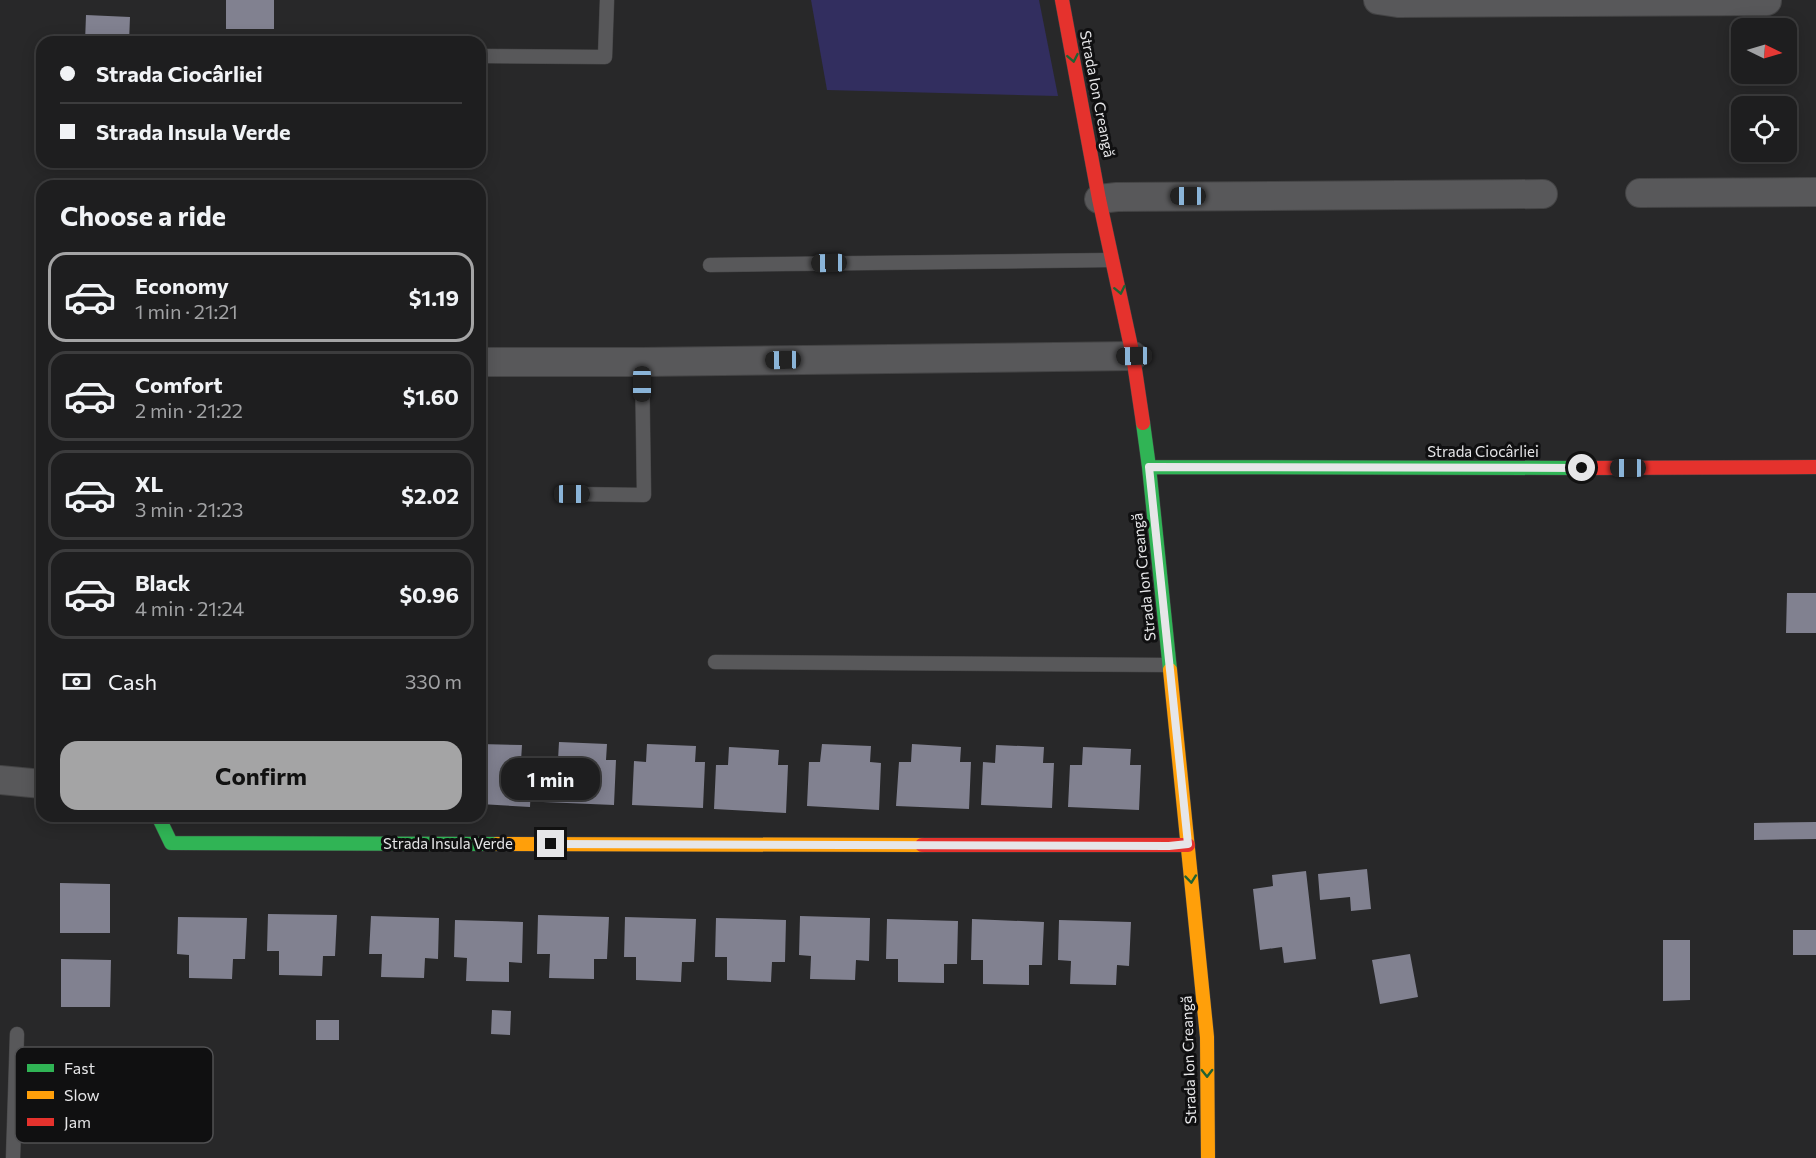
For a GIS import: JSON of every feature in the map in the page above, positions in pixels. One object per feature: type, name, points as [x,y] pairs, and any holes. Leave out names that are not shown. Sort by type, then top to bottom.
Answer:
[{"type":"street","name":"Strada Ion Creangă","points":[[1062,0],[1099,199],[1134,356],[1149,467],[1207,1037],[1208,1158]]},
{"type":"street","points":[[1378,0],[1398,3],[1767,1]]},
{"type":"street","points":[[1640,193],[1816,192]]},
{"type":"street","points":[[1099,199],[1117,196],[1543,194]]},
{"type":"street","points":[[486,362],[1134,356]]},
{"type":"street","name":"Strada Ciocârliei","points":[[1149,467],[1488,469],[1816,467]]},
{"type":"street","points":[[0,780],[36,783]]},
{"type":"street","name":"Strada Insula Verde","points":[[161,822],[171,843],[1157,846],[1188,844]]},
{"type":"lane","points":[[486,56],[605,57],[607,0]]},
{"type":"lane","points":[[711,265],[1113,260]]},
{"type":"lane","points":[[572,494],[644,495],[642,362]]},
{"type":"lane","points":[[715,662],[1170,665]]},
{"type":"lane","points":[[17,1034],[17,1047]]},
{"type":"lane","points":[[13,1158],[15,1096]]},
{"type":"shaded area","points":[[811,0],[1039,0],[1058,96],[827,90]]},
{"type":"building","points":[[226,0],[274,0],[274,29],[226,29]]},
{"type":"building","points":[[86,15],[130,17],[129,36],[85,36]]},
{"type":"building","points":[[1787,593],[1816,593],[1816,633],[1786,633]]},
{"type":"building","points":[[559,742],[607,744],[606,760],[616,760],[614,805],[543,802],[546,759],[558,760]]},
{"type":"building","points":[[486,744],[522,745],[521,761],[532,762],[530,807],[486,804]]},
{"type":"building","points":[[647,744],[696,746],[695,762],[705,762],[703,808],[632,805],[634,761],[646,762]]},
{"type":"building","points":[[822,744],[871,746],[870,762],[881,763],[879,810],[807,806],[809,762],[820,762]]},
{"type":"building","points":[[912,744],[961,747],[960,762],[971,762],[969,809],[896,806],[899,762],[911,762]]},
{"type":"building","points":[[996,745],[1044,747],[1043,763],[1054,763],[1052,808],[981,805],[983,762],[995,763]]},
{"type":"building","points":[[729,747],[779,750],[778,765],[788,765],[786,813],[714,809],[716,765],[728,765]]},
{"type":"building","points":[[1083,747],[1131,749],[1130,765],[1141,765],[1139,810],[1068,807],[1070,765],[1082,765]]},
{"type":"building","points":[[1816,822],[1816,839],[1754,840],[1754,823]]},
{"type":"building","points":[[1367,869],[1371,909],[1351,911],[1350,897],[1320,900],[1318,874]]},
{"type":"building","points":[[1306,871],[1316,959],[1284,963],[1282,947],[1260,950],[1253,889],[1273,886],[1272,875]]},
{"type":"building","points":[[60,883],[110,884],[110,933],[60,933]]},
{"type":"building","points":[[268,914],[337,915],[335,956],[323,956],[322,976],[279,975],[279,951],[267,951]]},
{"type":"building","points":[[538,915],[609,917],[607,959],[594,959],[594,979],[549,978],[550,954],[537,954]]},
{"type":"building","points":[[371,916],[439,918],[438,959],[425,958],[424,978],[381,977],[382,954],[369,954]]},
{"type":"building","points":[[800,916],[870,918],[869,961],[856,960],[855,980],[810,979],[811,956],[799,955]]},
{"type":"building","points":[[178,917],[247,918],[245,959],[233,959],[232,979],[189,978],[189,955],[177,954]]},
{"type":"building","points":[[625,917],[696,919],[694,962],[682,962],[681,982],[636,980],[636,957],[624,957]]},
{"type":"building","points":[[716,918],[786,920],[785,962],[772,962],[771,982],[727,980],[727,957],[715,957]]},
{"type":"building","points":[[887,919],[958,921],[957,964],[944,964],[944,983],[898,982],[898,959],[886,959]]},
{"type":"building","points":[[972,919],[1044,922],[1042,965],[1029,965],[1029,985],[983,984],[983,960],[971,960]]},
{"type":"building","points":[[455,920],[523,922],[522,963],[509,962],[509,982],[466,981],[467,958],[454,957]]},
{"type":"building","points":[[1059,920],[1131,922],[1129,966],[1117,965],[1116,985],[1070,984],[1071,961],[1058,960]]},
{"type":"building","points":[[1793,930],[1816,930],[1816,955],[1793,955]]},
{"type":"building","points":[[1663,940],[1690,940],[1690,1000],[1663,1001]]},
{"type":"building","points":[[1410,954],[1418,997],[1380,1004],[1372,960]]},
{"type":"building","points":[[61,959],[111,960],[110,1007],[61,1007]]},
{"type":"building","points":[[492,1010],[511,1011],[510,1035],[491,1034]]},
{"type":"building","points":[[316,1020],[339,1020],[339,1040],[316,1040]]},
{"type":"traffic: fast","points":[[1143,423],[1170,670]]},
{"type":"traffic: fast","points":[[1149,467],[1579,468]]},
{"type":"traffic: fast","points":[[161,822],[171,843],[497,844]]},
{"type":"traffic: slow","points":[[1170,670],[1207,1037],[1208,1158]]},
{"type":"traffic: slow","points":[[497,844],[922,845]]},
{"type":"traffic: jam","points":[[1062,0],[1099,199],[1133,356],[1143,423]]},
{"type":"traffic: jam","points":[[1579,468],[1816,467]]},
{"type":"traffic: jam","points":[[922,845],[1188,845]]},
{"type":"route","points":[[551,844],[1169,846],[1188,844],[1149,467],[1582,468]]}]
